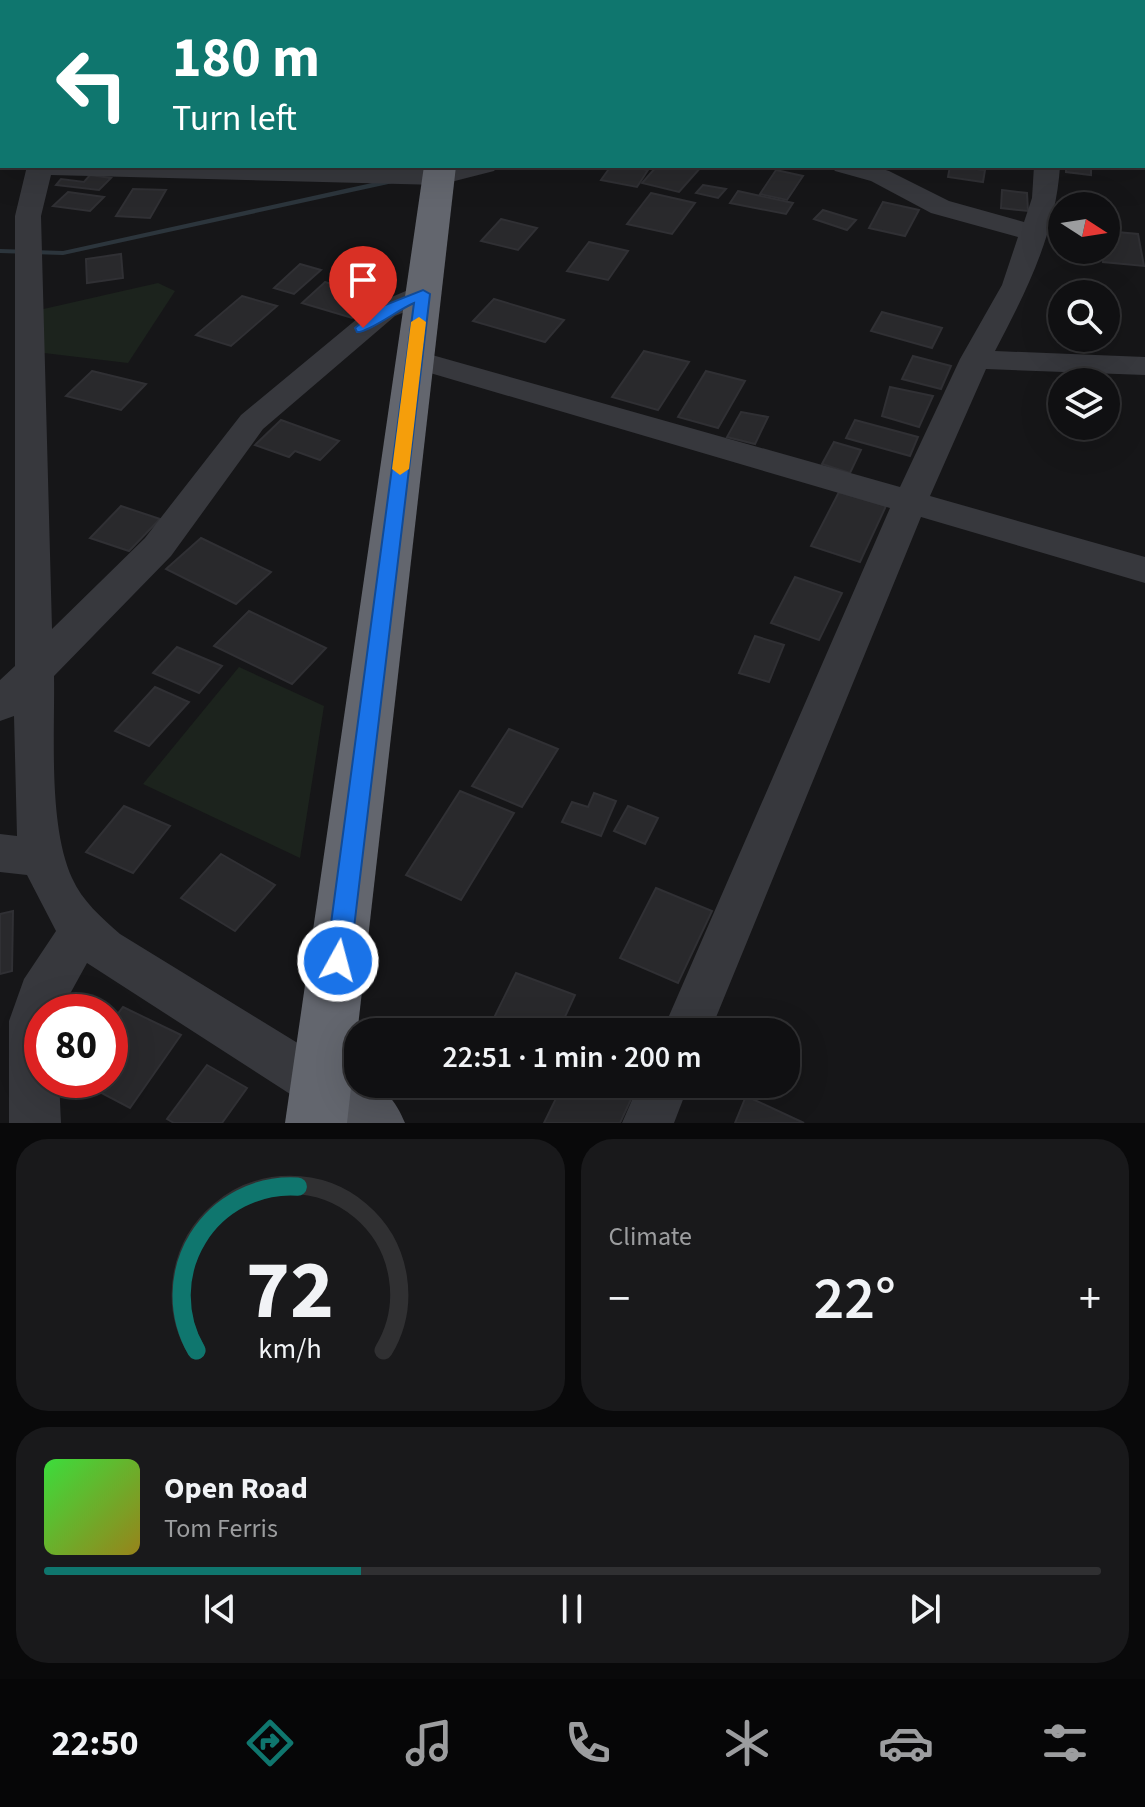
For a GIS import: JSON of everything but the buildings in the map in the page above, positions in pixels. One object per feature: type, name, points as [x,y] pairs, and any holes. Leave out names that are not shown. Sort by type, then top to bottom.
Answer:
[{"type":"highway","points":[[319,1104],[440,171]]},
{"type":"main road","points":[[319,1104],[374,1123]]},
{"type":"street","points":[[40,168],[13,221],[34,674],[36,825],[45,872],[62,906],[82,930],[104,949],[319,1104]]},
{"type":"street","points":[[213,168],[440,171],[467,168]]},
{"type":"street","points":[[851,168],[880,176],[940,207],[1034,233]]},
{"type":"street","points":[[692,1018],[910,502],[975,359],[1016,285],[1045,198],[1047,168]]},
{"type":"street","points":[[0,705],[158,547],[252,422],[385,310],[423,294]]},
{"type":"street","points":[[414,359],[1145,570]]},
{"type":"street","points":[[975,359],[1145,366]]},
{"type":"street","points":[[0,853],[42,858]]},
{"type":"street","points":[[35,1123],[33,1021],[41,995],[82,930]]},
{"type":"street","points":[[648,1123],[658,1098]]},
{"type":"shaded area","points":[[158,283],[175,291],[128,363],[44,353],[39,310]]},
{"type":"shaded area","points":[[239,667],[324,706],[300,858],[143,784]]},
{"type":"waterway","points":[[0,251],[63,253],[390,181]]},
{"type":"slow traffic","points":[[400,469],[419,322]]},
{"type":"route","points":[[338,961],[423,294],[385,310],[363,328]]}]
